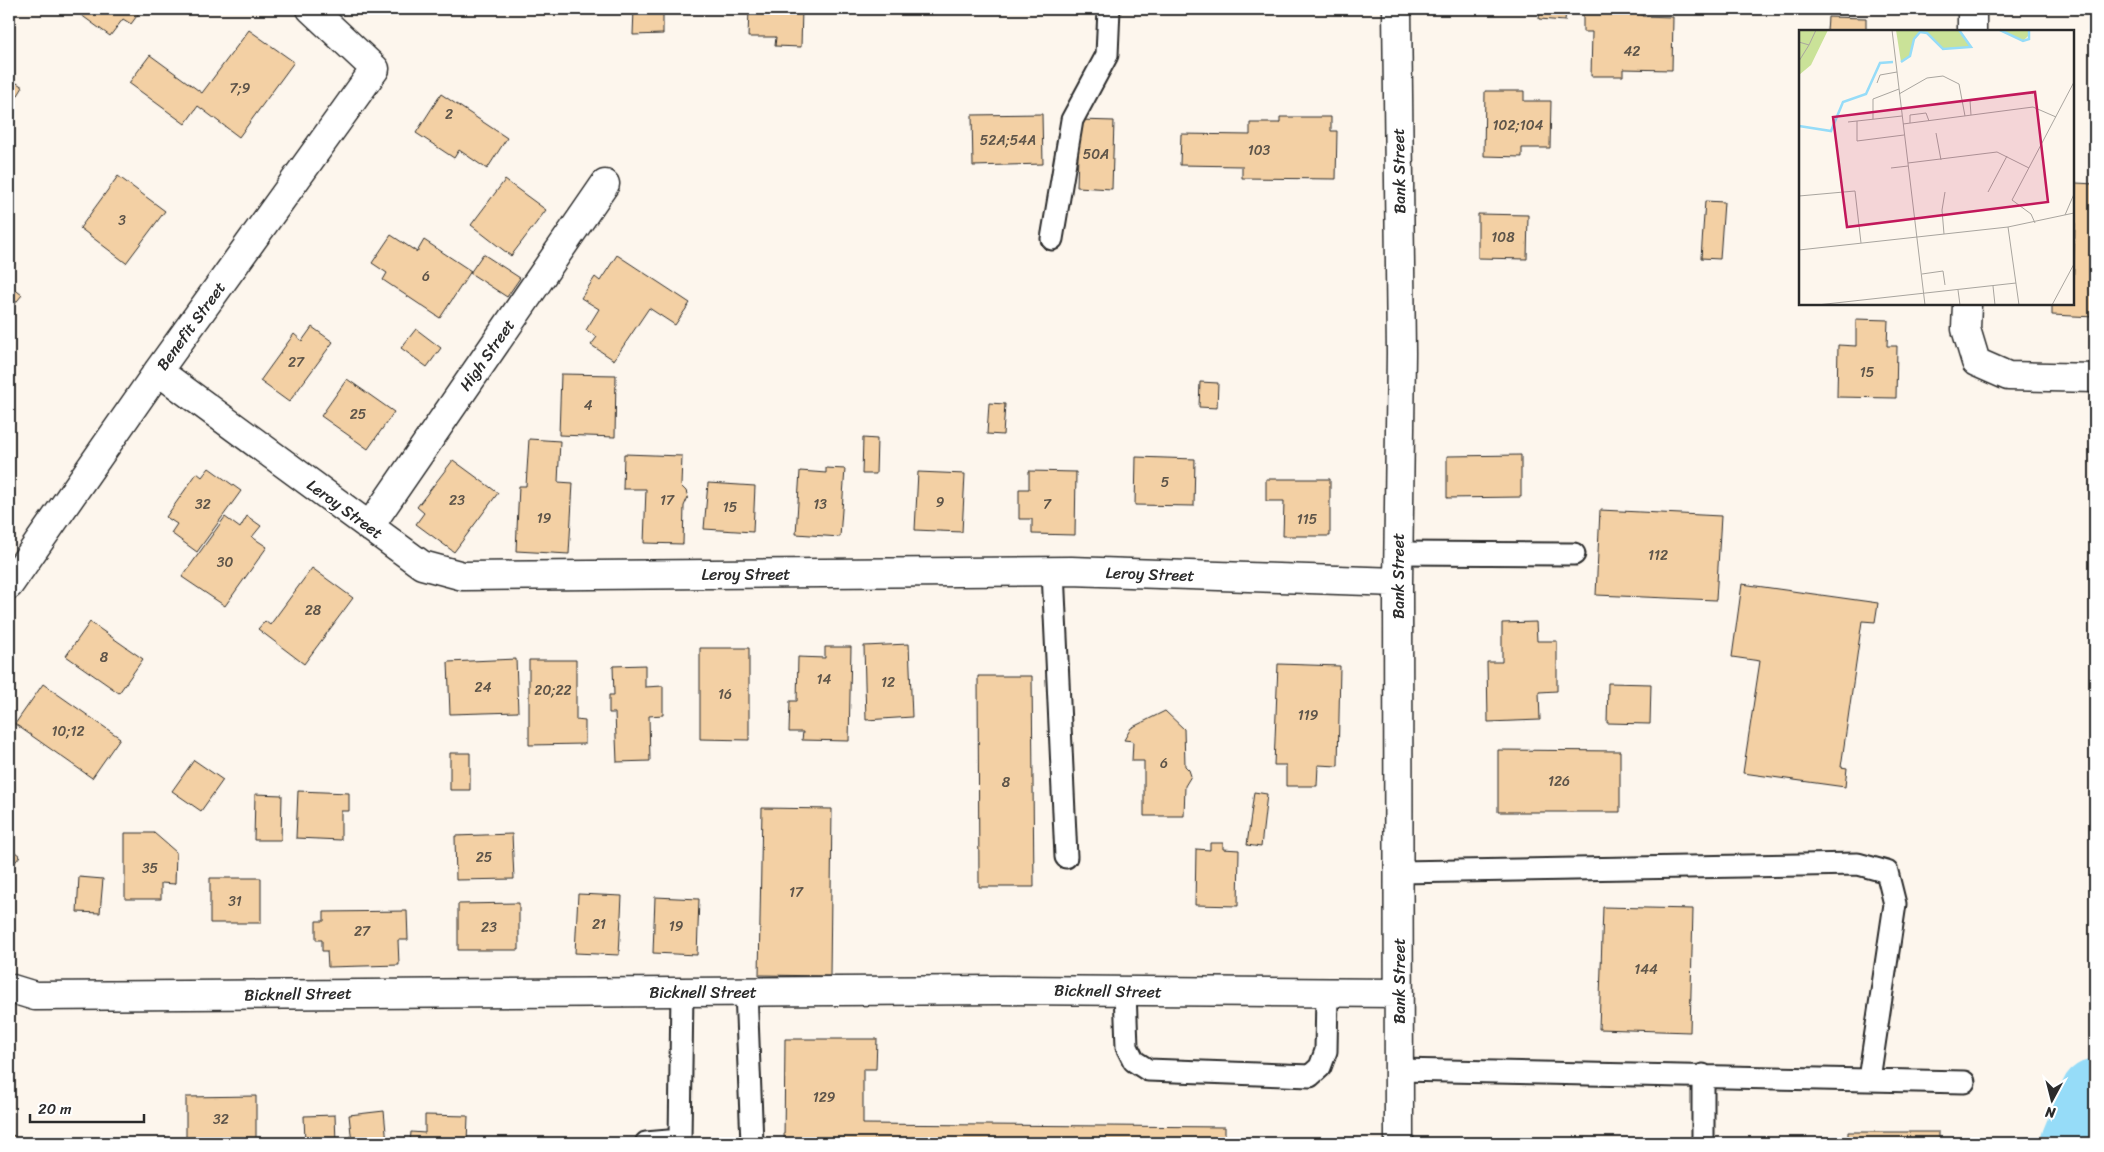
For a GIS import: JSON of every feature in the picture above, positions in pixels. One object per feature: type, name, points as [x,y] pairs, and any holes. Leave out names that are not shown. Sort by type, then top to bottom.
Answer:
[{"type":"street","name":"Benefit Street","points":[[9,585],[158,372],[375,69],[311,9]]},
{"type":"street","name":"Bank Street","points":[[1397,9],[1401,353],[1398,553],[1399,1143]]},
{"type":"street","points":[[1972,9],[1972,30]]},
{"type":"street","name":"High Street","points":[[369,527],[605,184]]},
{"type":"street","points":[[1967,305],[1966,329],[1976,362],[2008,376],[2095,378]]},
{"type":"street","name":"Leroy Street","points":[[158,372],[422,565],[463,576],[1053,571],[1398,582]]},
{"type":"street","name":"Bicknell Street","points":[[9,988],[35,996],[746,991],[1399,993]]},
{"type":"lane","points":[[1052,239],[1072,120],[1107,54],[1109,9]]},
{"type":"lane","points":[[1398,553],[1574,554]]},
{"type":"lane","points":[[1053,571],[1066,857]]},
{"type":"lane","points":[[1399,872],[1858,864],[1888,872],[1894,904],[1869,1079]]},
{"type":"lane","points":[[746,991],[752,1143]]},
{"type":"lane","points":[[1125,991],[1127,1047],[1134,1061],[1148,1070],[1310,1076],[1320,1067],[1326,1051],[1327,992]]},
{"type":"lane","points":[[646,1143],[680,1140],[682,992]]},
{"type":"lane","points":[[1399,1070],[1964,1082]]},
{"type":"lane","points":[[1703,1075],[1703,1143]]},
{"type":"building","points":[[80,9],[142,9],[131,24],[123,19],[110,36],[77,12]]},
{"type":"building","points":[[634,9],[663,9],[663,34],[633,35]]},
{"type":"building","points":[[749,9],[802,9],[801,47],[775,46],[776,37],[748,37]]},
{"type":"building","points":[[1540,9],[1566,9],[1565,21],[1539,19]]},
{"type":"building","points":[[1583,9],[1643,9],[1642,16],[1673,17],[1672,70],[1623,69],[1623,76],[1591,76],[1592,32],[1583,32]]},
{"type":"building","points":[[2073,9],[2093,9],[2093,13],[2073,13]]},
{"type":"building","points":[[1828,17],[1866,18],[1866,30],[1827,30]]},
{"type":"building","points":[[249,30],[294,62],[239,137],[198,106],[185,124],[129,83],[150,55],[202,93]]},
{"type":"building","points":[[9,78],[23,87],[9,110]]},
{"type":"building","points":[[1485,91],[1524,91],[1524,101],[1551,101],[1550,148],[1522,148],[1522,157],[1484,156]]},
{"type":"building","points":[[441,94],[507,138],[487,169],[459,150],[454,158],[416,133]]},
{"type":"building","points":[[1042,114],[1043,164],[973,166],[972,115]]},
{"type":"building","points":[[1280,117],[1331,117],[1331,131],[1337,131],[1336,179],[1242,178],[1242,166],[1180,165],[1181,134],[1250,135],[1250,123],[1280,123]]},
{"type":"building","points":[[1079,120],[1114,121],[1112,189],[1077,187]]},
{"type":"building","points":[[118,176],[165,211],[126,263],[80,228]]},
{"type":"building","points":[[505,180],[546,210],[511,256],[471,225]]},
{"type":"building","points":[[2076,183],[2095,184],[2095,317],[2052,315],[2052,305],[2074,305]]},
{"type":"building","points":[[1705,201],[1724,202],[1720,259],[1701,258]]},
{"type":"building","points":[[1478,214],[1528,215],[1527,259],[1478,258]]},
{"type":"building","points":[[391,235],[417,252],[424,240],[471,271],[440,318],[383,280],[387,273],[372,263]]},
{"type":"building","points":[[483,254],[520,278],[507,297],[470,273]]},
{"type":"building","points":[[617,255],[690,303],[675,325],[649,308],[614,360],[591,345],[597,337],[586,330],[599,309],[581,298],[595,277],[600,281]]},
{"type":"building","points":[[9,285],[22,295],[9,311]]},
{"type":"building","points":[[1856,319],[1888,320],[1887,346],[1897,346],[1896,398],[1837,397],[1838,345],[1856,346]]},
{"type":"building","points":[[312,327],[333,342],[289,402],[260,381],[294,334],[302,341]]},
{"type":"building","points":[[416,329],[441,348],[427,367],[401,348]]},
{"type":"building","points":[[561,374],[616,375],[615,437],[559,435]]},
{"type":"building","points":[[347,379],[394,412],[368,449],[321,416]]},
{"type":"building","points":[[1200,382],[1218,383],[1217,408],[1199,407]]},
{"type":"building","points":[[989,403],[1005,404],[1003,435],[987,434]]},
{"type":"building","points":[[863,438],[877,439],[876,474],[862,474]]},
{"type":"building","points":[[529,439],[560,441],[558,482],[573,483],[569,554],[516,551],[519,486],[526,486]]},
{"type":"building","points":[[624,454],[682,456],[681,486],[686,491],[688,497],[684,506],[683,544],[644,543],[646,489],[623,489]]},
{"type":"building","points":[[1521,455],[1521,497],[1447,498],[1447,456]]},
{"type":"building","points":[[1136,457],[1195,459],[1194,506],[1135,505]]},
{"type":"building","points":[[453,460],[498,493],[454,552],[416,524],[424,513],[417,507]]},
{"type":"building","points":[[209,468],[241,491],[197,552],[171,533],[177,524],[166,517],[197,473],[202,477]]},
{"type":"building","points":[[826,468],[845,469],[840,537],[796,534],[800,471],[826,473]]},
{"type":"building","points":[[1029,471],[1076,472],[1075,535],[1032,534],[1032,519],[1019,519],[1019,489],[1029,489]]},
{"type":"building","points":[[918,472],[965,474],[962,532],[915,530]]},
{"type":"building","points":[[1266,479],[1330,479],[1330,536],[1283,536],[1284,501],[1266,501]]},
{"type":"building","points":[[708,483],[755,486],[753,532],[704,529]]},
{"type":"building","points":[[1600,510],[1721,516],[1716,600],[1596,595]]},
{"type":"building","points":[[247,516],[261,526],[252,537],[267,547],[225,606],[182,577],[225,517],[240,528]]},
{"type":"building","points":[[312,568],[353,598],[304,664],[258,629],[265,621],[270,625]]},
{"type":"building","points":[[1742,584],[1878,603],[1875,622],[1862,621],[1841,767],[1847,768],[1845,787],[1743,773],[1760,661],[1732,657]]},
{"type":"building","points":[[90,622],[143,659],[119,693],[66,656]]},
{"type":"building","points":[[1536,622],[1537,641],[1557,641],[1557,691],[1539,692],[1540,720],[1488,722],[1487,662],[1502,662],[1502,623]]},
{"type":"building","points":[[909,644],[912,717],[866,720],[864,646]]},
{"type":"building","points":[[825,647],[851,647],[849,741],[802,740],[803,732],[789,732],[790,701],[797,701],[798,657],[825,658]]},
{"type":"building","points":[[700,648],[749,648],[749,740],[700,739]]},
{"type":"building","points":[[516,659],[518,712],[450,714],[448,662]]},
{"type":"building","points":[[529,660],[576,660],[576,720],[585,721],[585,744],[529,745]]},
{"type":"building","points":[[1278,664],[1340,666],[1338,766],[1318,765],[1317,786],[1286,786],[1286,765],[1274,765]]},
{"type":"building","points":[[645,665],[645,687],[663,686],[663,715],[649,716],[650,761],[617,762],[615,713],[609,713],[609,695],[614,695],[613,666]]},
{"type":"building","points":[[978,676],[1032,676],[1034,887],[979,887]]},
{"type":"building","points":[[1608,683],[1651,684],[1650,724],[1607,723]]},
{"type":"building","points":[[43,684],[120,738],[92,778],[15,724]]},
{"type":"building","points":[[1165,711],[1184,729],[1185,766],[1191,776],[1185,786],[1184,816],[1144,816],[1144,761],[1132,761],[1133,741],[1124,740],[1131,728]]},
{"type":"building","points":[[1498,750],[1620,751],[1620,812],[1498,812]]},
{"type":"building","points":[[450,753],[470,753],[470,790],[450,790]]},
{"type":"building","points":[[194,760],[223,780],[201,811],[172,791]]},
{"type":"building","points":[[298,791],[349,793],[349,811],[341,811],[341,840],[296,838]]},
{"type":"building","points":[[1254,792],[1267,794],[1261,847],[1247,845]]},
{"type":"building","points":[[255,794],[282,795],[281,840],[254,840]]},
{"type":"building","points":[[762,808],[832,809],[830,976],[759,975]]},
{"type":"building","points":[[125,833],[154,833],[176,852],[175,884],[161,883],[161,899],[125,899]]},
{"type":"building","points":[[512,834],[514,879],[456,880],[455,836]]},
{"type":"building","points":[[1210,843],[1223,843],[1223,849],[1239,850],[1238,906],[1195,905],[1196,849],[1210,850]]},
{"type":"building","points":[[9,847],[20,856],[9,870]]},
{"type":"building","points":[[79,877],[103,879],[100,913],[77,912]]},
{"type":"building","points":[[210,878],[261,878],[261,923],[210,923]]},
{"type":"building","points":[[578,894],[622,896],[619,955],[575,953]]},
{"type":"building","points":[[655,897],[699,899],[697,955],[653,953]]},
{"type":"building","points":[[519,903],[519,950],[458,950],[458,904]]},
{"type":"building","points":[[1603,907],[1693,909],[1690,1032],[1599,1029]]},
{"type":"building","points":[[407,911],[408,940],[398,940],[399,965],[328,967],[327,951],[322,951],[322,940],[316,940],[316,921],[324,921],[324,912]]},
{"type":"building","points":[[785,1039],[877,1039],[876,1069],[863,1069],[863,1124],[1225,1127],[1225,1143],[784,1143]]},
{"type":"building","points":[[256,1096],[256,1143],[172,1143],[172,1141],[186,1141],[186,1097]]},
{"type":"building","points":[[384,1111],[387,1143],[352,1143],[349,1115]]},
{"type":"building","points":[[335,1115],[336,1143],[305,1143],[304,1116]]},
{"type":"building","points":[[425,1115],[468,1116],[467,1143],[410,1143],[411,1132],[425,1133]]},
{"type":"building","points":[[1848,1132],[1939,1132],[1939,1143],[1848,1143]]},
{"type":"building","points":[[9,1134],[15,1136],[12,1143],[9,1143]]},
{"type":"waterway","points":[[2075,1143],[2095,1094]]}]
